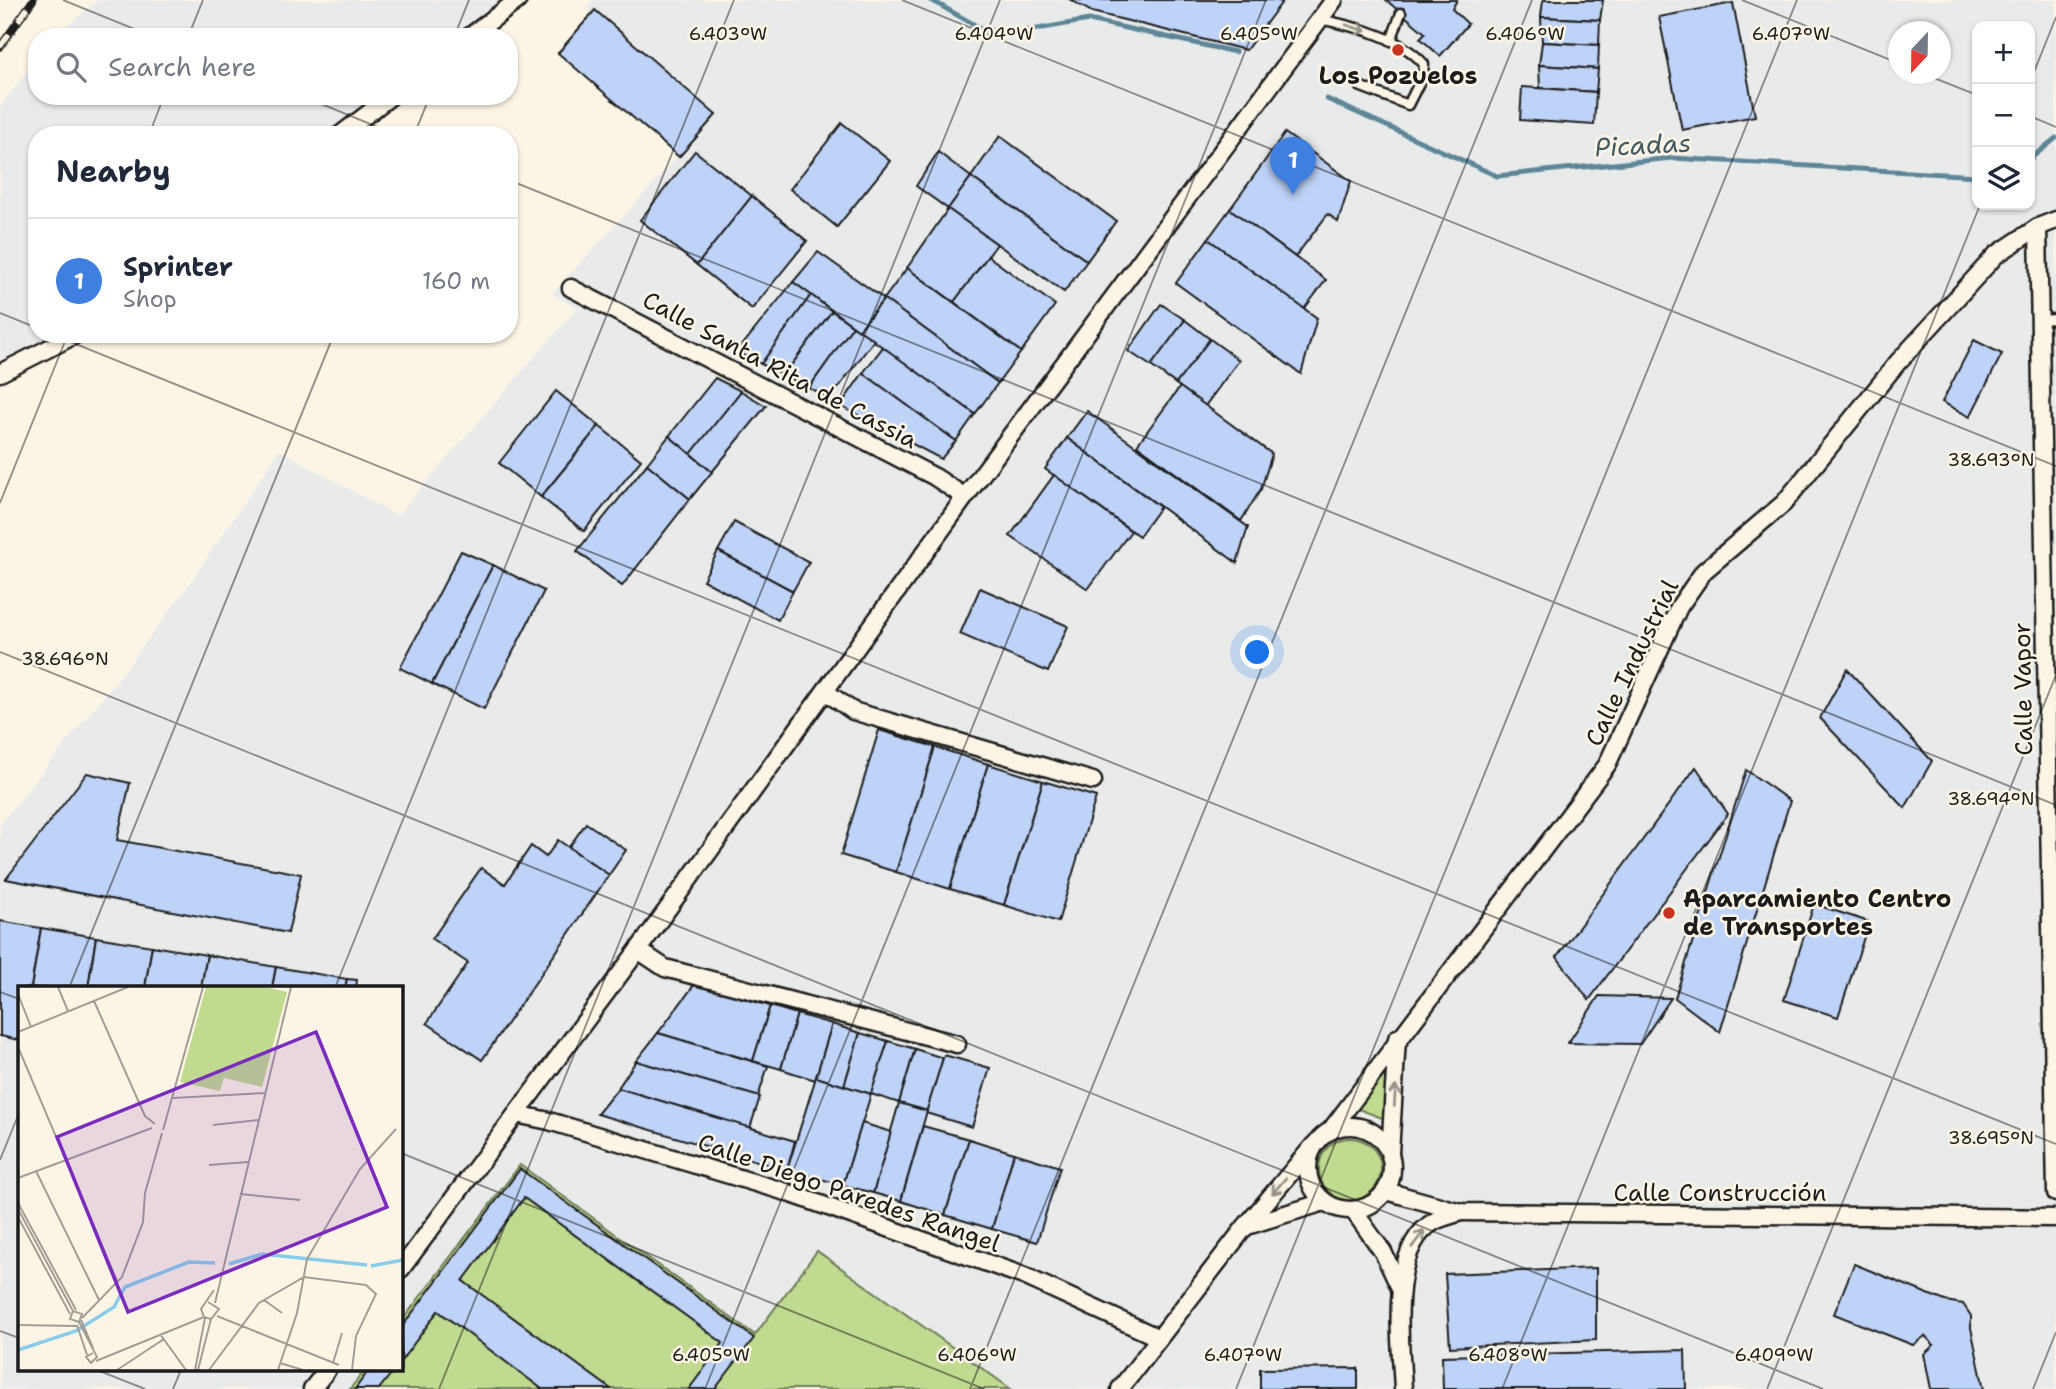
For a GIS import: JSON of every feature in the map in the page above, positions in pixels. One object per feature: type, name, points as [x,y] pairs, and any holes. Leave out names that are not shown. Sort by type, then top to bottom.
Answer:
[{"type":"street","points":[[481,28],[518,0]]},
{"type":"street","points":[[402,1268],[638,950],[965,497],[1334,0]]},
{"type":"street","points":[[352,126],[379,105]]},
{"type":"street","name":"Calle Industrial","points":[[1329,1131],[1397,1038],[1607,765],[1679,607],[1704,571],[1784,503],[1898,362],[1996,255],[2038,227],[2056,220]]},
{"type":"street","name":"Calle Vapor","points":[[2038,227],[2056,1193]]},
{"type":"street","name":"Calle Santa Rita de Cassia","points":[[571,288],[934,477],[965,497]]},
{"type":"street","points":[[0,373],[59,343]]},
{"type":"street","points":[[826,692],[853,711],[1093,781]]},
{"type":"street","points":[[638,950],[665,968],[957,1044]]},
{"type":"street","points":[[1314,1145],[1307,1170],[1315,1193],[1324,1202],[1338,1209],[1353,1210],[1377,1201],[1386,1191],[1391,1179],[1390,1153],[1397,1038]]},
{"type":"street","name":"Calle Diego Paredes Rangel","points":[[516,1114],[549,1121],[786,1192],[1024,1276],[1159,1338]]},
{"type":"street","points":[[1120,1389],[1245,1227],[1329,1131],[1343,1126],[1364,1129],[1382,1141],[1390,1153]]},
{"type":"street","name":"Calle Construcción","points":[[1386,1191],[1461,1212],[2056,1218]]},
{"type":"street","points":[[1245,1227],[1324,1202]]},
{"type":"street","points":[[1353,1210],[1383,1252],[1400,1288]]},
{"type":"street","points":[[1403,1389],[1400,1288],[1413,1243],[1434,1221],[1461,1212]]},
{"type":"street","points":[[313,1389],[326,1372]]},
{"type":"lane","points":[[1391,41],[1401,13]]},
{"type":"lane","points":[[1321,19],[1391,41],[1411,50],[1424,64],[1423,75],[1408,105],[1359,86]]},
{"type":"lane","points":[[2038,320],[2056,319]]},
{"type":"shaded area","points":[[98,0],[530,0],[494,28],[64,28]]},
{"type":"shaded area","points":[[593,0],[2056,0],[2056,1389],[0,1389],[0,824],[126,669],[187,587],[280,450],[397,516],[577,308],[552,294],[711,121],[586,8]]},
{"type":"shaded area","points":[[28,70],[28,105],[394,105],[368,126],[28,126],[28,343],[63,343],[0,385],[0,107]]},
{"type":"green space","points":[[1383,1074],[1390,1077],[1388,1117],[1382,1118],[1358,1109],[1356,1104]]},
{"type":"green space","points":[[1350,1138],[1362,1140],[1372,1147],[1379,1157],[1379,1181],[1372,1191],[1362,1198],[1350,1200],[1338,1198],[1328,1191],[1321,1181],[1319,1169],[1321,1157],[1328,1147],[1338,1140]]},
{"type":"green space","points":[[520,1165],[755,1335],[817,1251],[1011,1389],[350,1389],[363,1372],[402,1372],[402,1321]]},
{"type":"building","points":[[1071,0],[1282,2],[1246,50],[1092,12]]},
{"type":"building","points":[[1386,0],[1457,0],[1452,9],[1468,24],[1440,56],[1420,38],[1425,33]]},
{"type":"building","points":[[1543,0],[1603,0],[1600,20],[1541,17]]},
{"type":"building","points":[[1733,3],[1755,116],[1682,130],[1659,17]]},
{"type":"building","points":[[595,10],[716,115],[679,157],[558,53]]},
{"type":"building","points":[[1541,17],[1600,20],[1599,45],[1542,42]]},
{"type":"building","points":[[1542,42],[1599,45],[1598,69],[1539,65]]},
{"type":"building","points":[[1539,65],[1598,69],[1596,92],[1540,88]]},
{"type":"building","points":[[1522,87],[1596,92],[1594,125],[1520,120]]},
{"type":"building","points":[[842,123],[890,161],[837,227],[790,189]]},
{"type":"building","points":[[1285,133],[1351,181],[1338,222],[1328,214],[1295,257],[1230,209]]},
{"type":"building","points":[[1000,136],[1116,221],[1087,261],[971,177]]},
{"type":"building","points":[[695,151],[752,196],[697,265],[640,220]]},
{"type":"building","points":[[938,152],[971,177],[948,209],[916,186]]},
{"type":"building","points":[[971,177],[1087,261],[1064,292],[948,209]]},
{"type":"building","points":[[752,196],[807,241],[752,309],[697,265]]},
{"type":"building","points":[[948,209],[997,244],[954,302],[907,268]]},
{"type":"building","points":[[1230,209],[1326,280],[1304,309],[1208,239]]},
{"type":"building","points":[[1208,239],[1317,318],[1301,374],[1176,283]]},
{"type":"building","points":[[818,252],[884,299],[859,330],[793,282]]},
{"type":"building","points":[[988,256],[1055,305],[1021,352],[954,302]]},
{"type":"building","points":[[907,268],[1021,352],[998,383],[884,299]]},
{"type":"building","points":[[793,282],[811,295],[761,364],[737,352]]},
{"type":"building","points":[[811,295],[832,311],[784,375],[761,364]]},
{"type":"building","points":[[884,299],[998,383],[975,414],[859,330]]},
{"type":"building","points":[[1161,304],[1185,320],[1151,366],[1128,351]]},
{"type":"building","points":[[832,311],[853,326],[809,388],[784,375]]},
{"type":"building","points":[[1185,320],[1210,339],[1176,384],[1151,366]]},
{"type":"building","points":[[853,326],[874,340],[830,399],[809,388]]},
{"type":"building","points":[[1210,339],[1239,360],[1205,406],[1176,384]]},
{"type":"building","points":[[1974,340],[2002,354],[1970,417],[1942,402]]},
{"type":"building","points":[[883,347],[975,414],[956,441],[863,373]]},
{"type":"building","points":[[863,373],[956,441],[941,459],[840,406]]},
{"type":"building","points":[[715,378],[741,391],[691,454],[669,436]]},
{"type":"building","points":[[1180,387],[1272,454],[1261,489],[1241,521],[1137,445]]},
{"type":"building","points":[[556,391],[599,426],[541,497],[499,463]]},
{"type":"building","points":[[741,391],[766,406],[712,472],[691,454]]},
{"type":"building","points":[[1087,411],[1248,527],[1237,563],[1067,438]]},
{"type":"building","points":[[599,426],[641,460],[584,531],[541,497]]},
{"type":"building","points":[[669,436],[712,472],[690,499],[647,464]]},
{"type":"building","points":[[1067,438],[1160,507],[1139,536],[1045,469]]},
{"type":"building","points":[[647,464],[690,499],[622,586],[577,551]]},
{"type":"building","points":[[1054,475],[1131,531],[1088,589],[1010,536]]},
{"type":"building","points":[[734,522],[809,562],[793,591],[718,551]]},
{"type":"building","points":[[461,551],[493,565],[432,684],[400,668]]},
{"type":"building","points":[[718,551],[793,591],[778,620],[703,580]]},
{"type":"building","points":[[493,565],[544,591],[484,709],[432,684]]},
{"type":"building","points":[[980,588],[1068,626],[1048,672],[960,634]]},
{"type":"building","points":[[1847,669],[1932,761],[1905,808],[1820,718]]},
{"type":"building","points":[[879,730],[935,747],[896,872],[841,855]]},
{"type":"building","points":[[935,747],[988,764],[950,889],[896,872]]},
{"type":"building","points":[[988,764],[1043,781],[1004,905],[950,889]]},
{"type":"building","points":[[1696,767],[1728,814],[1589,1000],[1557,957]]},
{"type":"building","points":[[1746,770],[1790,801],[1720,1032],[1675,998]]},
{"type":"building","points":[[87,773],[130,783],[117,840],[301,874],[288,933],[6,879]]},
{"type":"building","points":[[1043,781],[1096,797],[1058,922],[1004,905]]},
{"type":"building","points":[[586,823],[626,850],[609,875],[569,847]]},
{"type":"building","points":[[558,840],[609,875],[482,1060],[427,1023],[468,963],[432,939],[481,868],[505,884],[531,846],[546,857]]},
{"type":"building","points":[[1814,904],[1869,922],[1838,1017],[1784,1000]]},
{"type":"building","points":[[0,921],[41,928],[31,986],[18,986],[18,1040],[0,1036]]},
{"type":"building","points":[[41,928],[96,937],[88,986],[31,986]]},
{"type":"building","points":[[96,937],[152,946],[145,986],[88,986]]},
{"type":"building","points":[[152,946],[207,955],[201,986],[145,986]]},
{"type":"building","points":[[207,955],[276,967],[272,986],[201,986]]},
{"type":"building","points":[[276,967],[347,979],[345,986],[272,986]]},
{"type":"building","points":[[347,979],[357,980],[356,986],[345,986]]},
{"type":"building","points":[[695,984],[770,1006],[753,1061],[658,1033]]},
{"type":"building","points":[[1599,996],[1671,998],[1640,1044],[1568,1043]]},
{"type":"building","points":[[770,1006],[797,1014],[781,1069],[753,1061]]},
{"type":"building","points":[[797,1014],[832,1024],[815,1080],[781,1069]]},
{"type":"building","points":[[832,1024],[860,1033],[844,1086],[816,1077]]},
{"type":"building","points":[[658,1033],[768,1066],[758,1097],[636,1061]]},
{"type":"building","points":[[860,1033],[888,1041],[871,1094],[844,1086]]},
{"type":"building","points":[[888,1041],[915,1049],[899,1103],[871,1094]]},
{"type":"building","points":[[915,1049],[943,1058],[927,1111],[899,1103]]},
{"type":"building","points":[[944,1055],[990,1068],[972,1127],[926,1113]]},
{"type":"building","points":[[636,1061],[760,1097],[750,1128],[618,1088]]},
{"type":"building","points":[[816,1077],[871,1094],[843,1185],[787,1170]]},
{"type":"building","points":[[618,1088],[795,1141],[787,1170],[597,1114]]},
{"type":"building","points":[[899,1103],[927,1111],[901,1201],[873,1193]]},
{"type":"building","points":[[862,1123],[891,1132],[873,1193],[843,1185]]},
{"type":"building","points":[[923,1126],[969,1139],[945,1215],[901,1201]]},
{"type":"building","points":[[969,1139],[1014,1153],[992,1229],[945,1215]]},
{"type":"building","points":[[1014,1153],[1060,1167],[1037,1242],[992,1229]]},
{"type":"building","points":[[520,1169],[754,1338],[715,1389],[689,1389],[723,1343],[524,1198],[463,1281],[611,1389],[542,1389],[438,1311],[402,1360],[402,1327]]},
{"type":"building","points":[[1854,1264],[1945,1301],[1963,1304],[1971,1316],[1971,1328],[1984,1389],[1931,1389],[1924,1354],[1934,1345],[1925,1336],[1913,1345],[1834,1314]]},
{"type":"building","points":[[1596,1268],[1596,1340],[1450,1347],[1445,1274]]},
{"type":"building","points":[[1685,1350],[1686,1389],[1443,1389],[1442,1356]]},
{"type":"building","points":[[1358,1368],[1358,1389],[1260,1389],[1260,1369]]},
{"type":"building","points":[[368,1372],[392,1372],[379,1389],[355,1389]]},
{"type":"waterway","name":"Picadas","points":[[931,0],[980,28],[1009,34],[1089,20],[1235,52]]},
{"type":"waterway","name":"Picadas","points":[[1327,99],[1497,176],[1672,158],[1972,176]]},
{"type":"waterway","name":"Picadas","points":[[2035,155],[2056,138]]},
{"type":"railway","points":[[0,47],[33,0]]},
{"type":"place","name":"Los Pozuelos","points":[[1398,50]]},
{"type":"place","name":"Sprinter","points":[[1293,195]]},
{"type":"place","name":"Aparcamiento Centro de Transportes","points":[[1669,913]]}]
